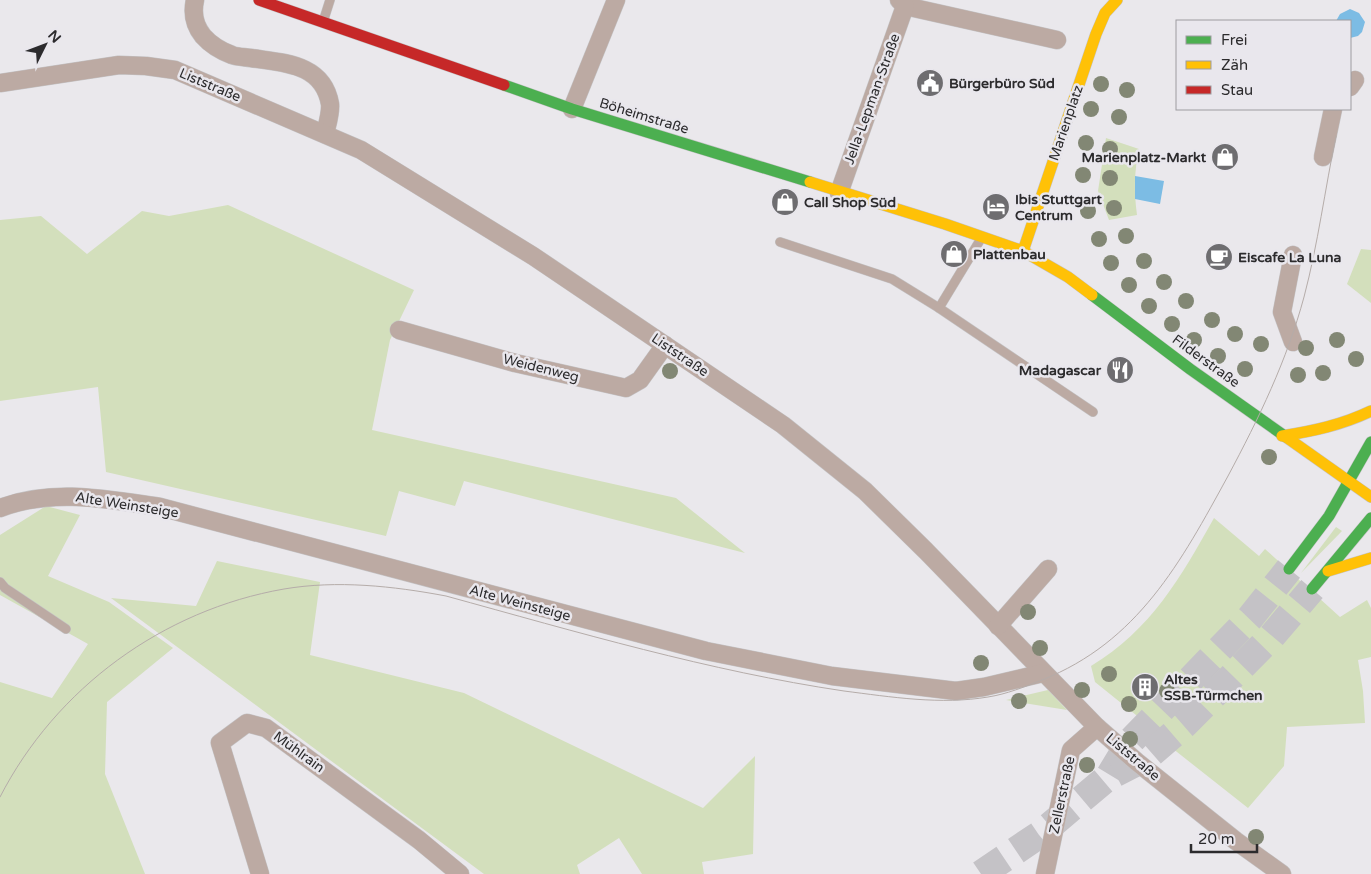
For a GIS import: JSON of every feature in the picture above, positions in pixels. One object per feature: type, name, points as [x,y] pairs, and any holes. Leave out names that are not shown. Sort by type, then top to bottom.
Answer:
[{"type":"street","points":[[195,0],[194,16],[198,29],[218,49],[233,56],[291,64],[305,68],[315,76],[325,89],[330,105],[325,134]]},
{"type":"street","name":"Böheimstraße","points":[[259,0],[572,109],[1023,251]]},
{"type":"street","points":[[572,109],[616,0]]},
{"type":"street","name":"Marienplatz","points":[[1023,251],[1096,34],[1106,13],[1116,0]]},
{"type":"street","points":[[902,3],[945,18],[1057,40]]},
{"type":"street","name":"Jella-Lepman-Straße","points":[[839,193],[902,3]]},
{"type":"street","name":"Liststraße","points":[[0,83],[119,65],[175,70],[361,150],[533,256],[783,425],[865,491],[1097,726],[1137,762],[1282,874]]},
{"type":"street","points":[[1322,157],[1332,110]]},
{"type":"street","name":"Filderstraße","points":[[1023,251],[1068,277],[1282,436],[1371,497]]},
{"type":"street","points":[[1293,254],[1282,312],[1293,342]]},
{"type":"street","name":"Weidenweg","points":[[399,330],[515,363],[626,388],[640,380],[665,345]]},
{"type":"street","points":[[1282,436],[1324,430],[1351,421],[1371,411]]},
{"type":"street","points":[[1289,569],[1329,516],[1371,442]]},
{"type":"street","name":"Alte Weinsteige","points":[[0,508],[27,499],[82,496],[160,507],[706,651],[832,676],[956,691],[984,687],[1043,673]]},
{"type":"street","points":[[1312,589],[1371,518]]},
{"type":"street","points":[[1328,571],[1371,558]]},
{"type":"street","points":[[998,626],[1048,569]]},
{"type":"street","name":"Mühlrain","points":[[260,874],[220,742],[247,723],[266,728],[419,840],[460,874]]},
{"type":"street","name":"Zellerstraße","points":[[1045,874],[1071,750],[1097,726]]},
{"type":"lane","points":[[323,22],[330,0]]},
{"type":"lane","points":[[939,308],[982,237]]},
{"type":"lane","points":[[780,242],[892,279],[939,308],[1093,412]]},
{"type":"lane","points":[[0,582],[66,629]]},
{"type":"green space","points":[[1106,138],[1139,149],[1135,182],[1137,215],[1109,220],[1098,191]]},
{"type":"green space","points":[[228,205],[414,290],[390,340],[372,430],[676,498],[745,553],[464,481],[455,506],[399,491],[386,536],[106,472],[98,387],[0,401],[0,220],[41,216],[87,254],[142,211],[169,216]]},
{"type":"green space","points":[[1361,249],[1371,250],[1371,303],[1347,284]]},
{"type":"green space","points":[[46,506],[80,515],[48,576],[109,602],[173,648],[107,702],[105,774],[145,874],[0,874],[0,682],[52,698],[88,644],[0,595],[0,535]]},
{"type":"green space","points":[[1214,518],[1259,556],[1265,549],[1340,617],[1367,600],[1371,608],[1371,657],[1358,660],[1363,691],[1365,723],[1287,727],[1284,766],[1248,808],[1158,737],[1141,719],[1095,682],[1091,666],[1131,636],[1163,601]]},
{"type":"green space","points":[[1336,527],[1342,531],[1301,573]]},
{"type":"green space","points":[[217,561],[320,582],[310,655],[464,693],[703,808],[755,756],[753,854],[702,862],[704,874],[642,874],[619,838],[577,865],[580,874],[484,874],[111,598],[196,606]]},
{"type":"green space","points":[[1048,690],[1067,710],[1006,700]]},
{"type":"water","points":[[1350,9],[1359,13],[1365,22],[1362,32],[1358,36],[1351,38],[1351,20],[1337,20],[1340,14]]},
{"type":"water","points":[[1135,176],[1164,181],[1160,204],[1135,199]]},
{"type":"tunnel","points":[[1110,775],[1130,742],[1250,618],[1289,569]]},
{"type":"tunnel","points":[[981,874],[1039,835],[1108,777],[1147,757],[1185,724],[1272,636],[1312,589]]},
{"type":"tram line","points":[[0,797],[23,758],[51,721],[83,689],[118,660],[156,635],[196,615],[239,599],[304,586],[365,585],[406,589],[446,596],[693,662],[794,683],[898,698],[952,700],[995,696],[1042,680],[1076,664],[1105,644],[1131,621],[1153,596],[1193,539],[1251,432],[1281,366],[1304,297],[1336,136]]},
{"type":"traffic: fast","points":[[504,85],[572,109],[810,182]]},
{"type":"traffic: fast","points":[[1092,295],[1190,369],[1286,437]]},
{"type":"traffic: fast","points":[[1289,569],[1329,516],[1371,442]]},
{"type":"traffic: fast","points":[[1312,589],[1371,518]]},
{"type":"traffic: slow","points":[[1023,251],[1096,34],[1105,13],[1117,0]]},
{"type":"traffic: slow","points":[[810,182],[945,224],[1023,251],[1068,277],[1092,295]]},
{"type":"traffic: slow","points":[[1282,436],[1327,427],[1371,411]]},
{"type":"traffic: slow","points":[[1286,437],[1371,497]]},
{"type":"traffic: slow","points":[[1328,571],[1371,558]]},
{"type":"traffic: jam","points":[[259,0],[504,85]]},
{"type":"place","name":"Bürgerbüro Süd","points":[[930,83]]},
{"type":"place","name":"Marienplatz-Markt","points":[[1225,157]]},
{"type":"place","name":"Call Shop Süd","points":[[785,202]]},
{"type":"place","name":"Ibis Stuttgart Centrum","points":[[996,207]]},
{"type":"place","name":"Plattenbau","points":[[954,254]]},
{"type":"place","name":"Eiscafe La Luna","points":[[1219,257]]},
{"type":"place","name":"Madagascar","points":[[1120,370]]},
{"type":"place","name":"Altes SSB-Türmchen","points":[[1145,687]]}]
